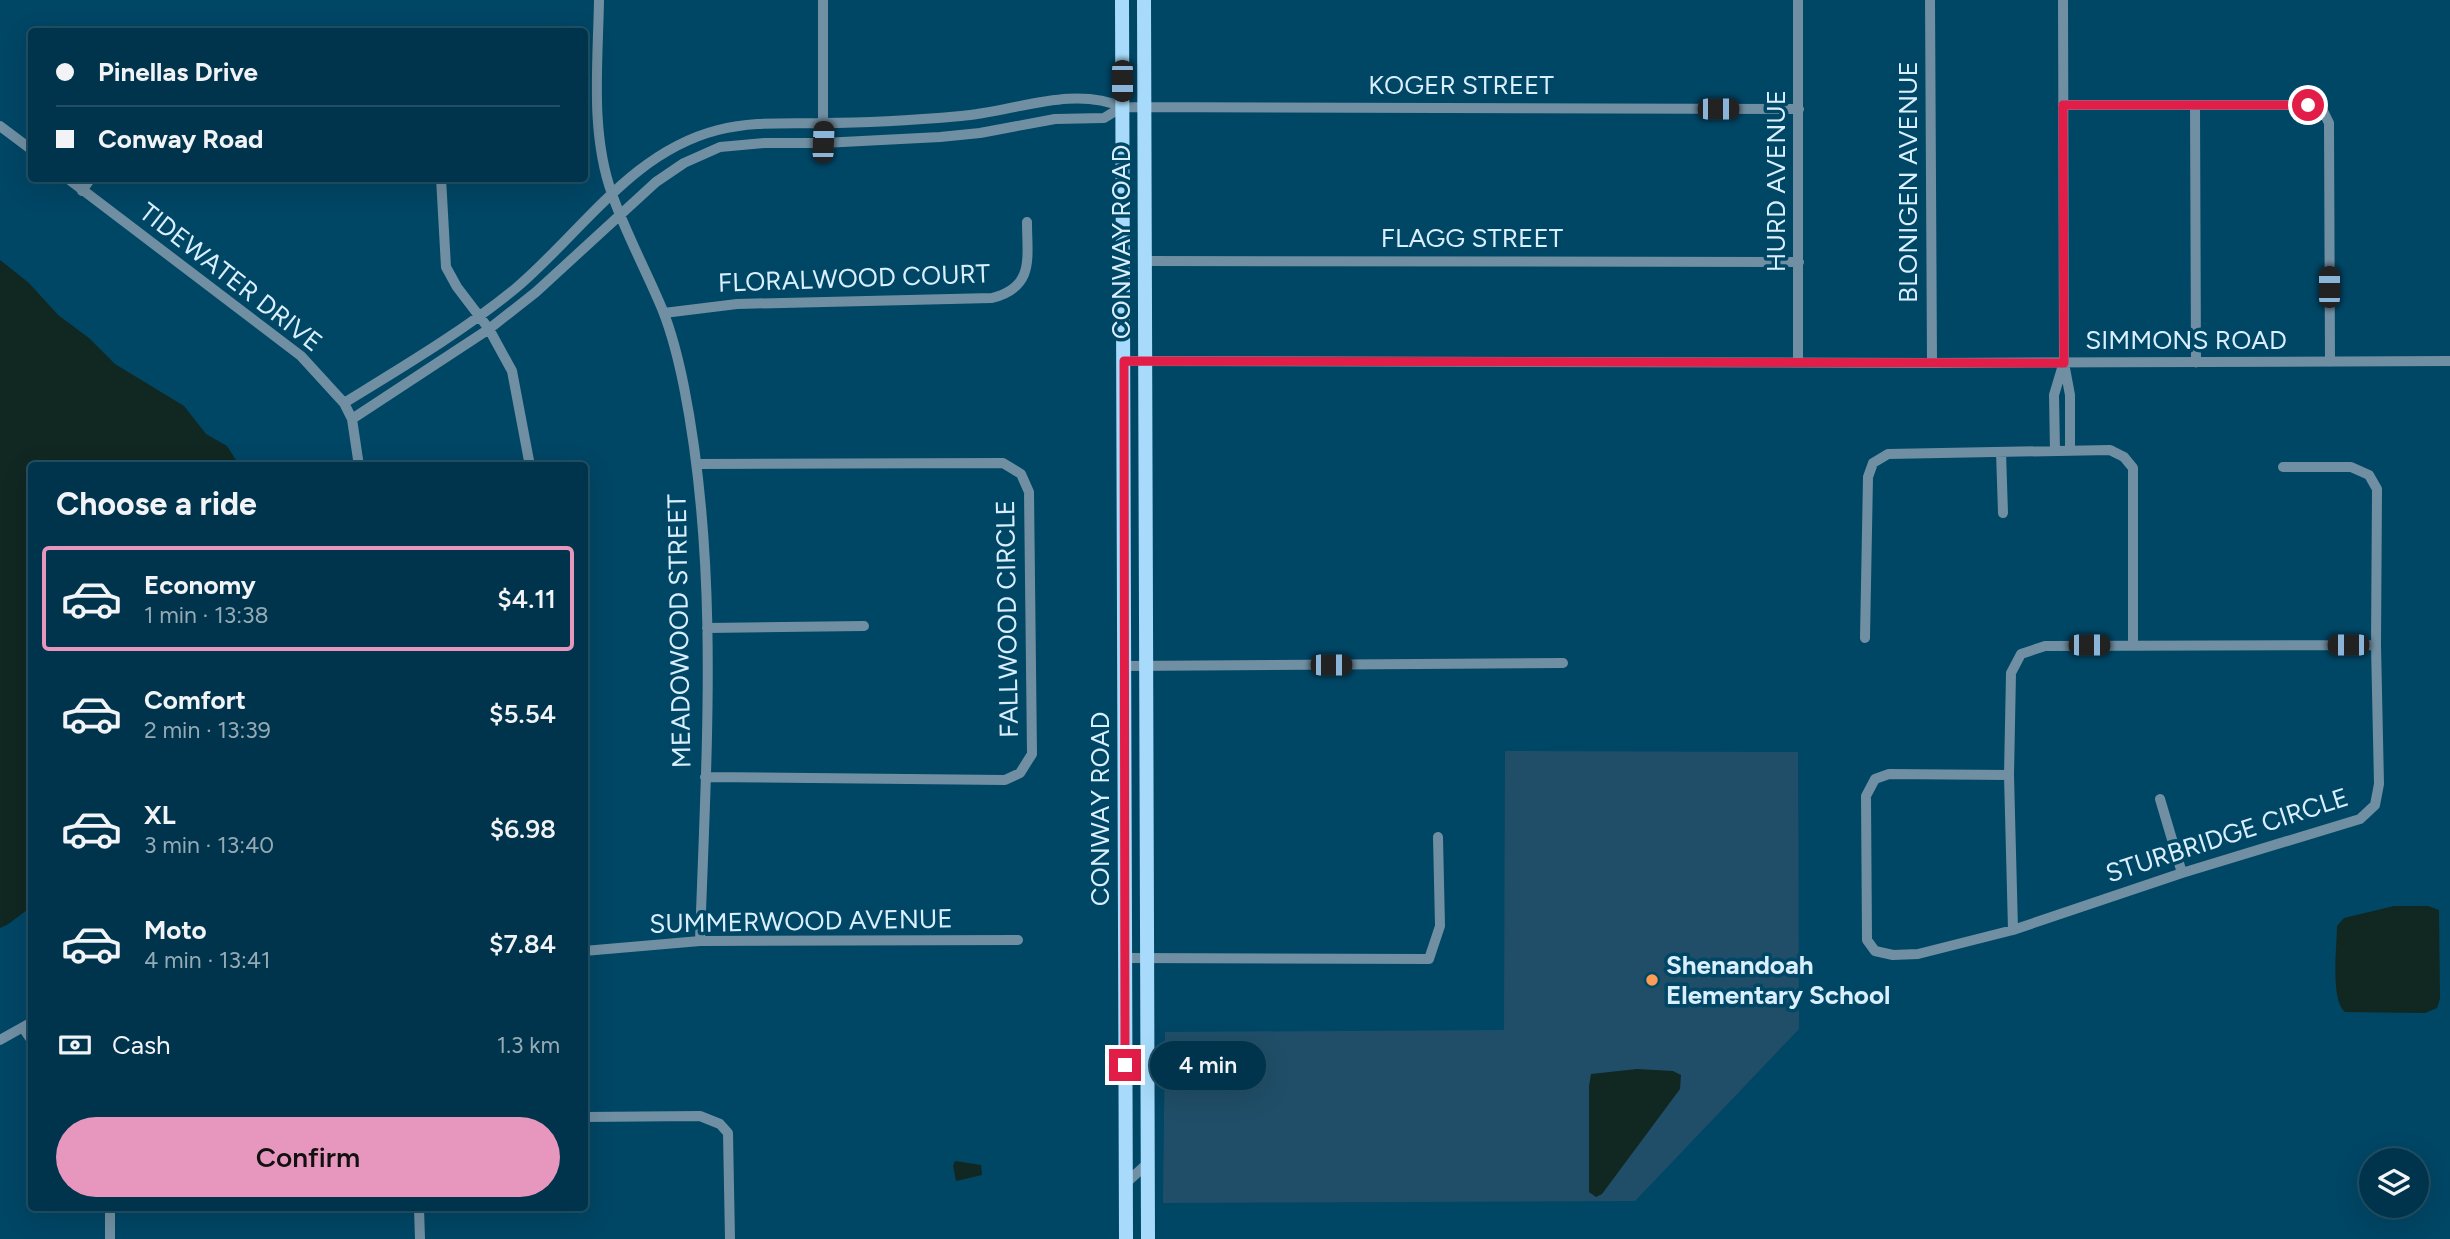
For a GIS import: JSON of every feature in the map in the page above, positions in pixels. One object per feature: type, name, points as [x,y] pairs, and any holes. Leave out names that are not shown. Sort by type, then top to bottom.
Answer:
[{"type":"main road","name":"CONWAY ROAD","points":[[1122,0],[1126,1239]]},
{"type":"main road","name":"CONWAY ROAD","points":[[1144,0],[1148,1239]]},
{"type":"street","name":"MEADOWOOD STREET","points":[[599,0],[598,126],[603,164],[620,214],[664,313],[683,385],[697,464],[705,548],[707,628],[700,942]]},
{"type":"street","points":[[823,0],[823,142]]},
{"type":"street","name":"HURD AVENUE","points":[[1798,0],[1798,362]]},
{"type":"street","name":"BLONIGEN AVENUE","points":[[1930,0],[1932,363]]},
{"type":"street","points":[[2063,0],[2064,363],[2070,394],[2070,451]]},
{"type":"street","points":[[344,402],[479,316],[517,286],[640,169],[678,144],[717,130],[761,122],[824,123],[961,117],[1058,100],[1104,99],[1122,107]]},
{"type":"street","points":[[2063,105],[2308,105],[2323,111],[2329,123],[2330,362]]},
{"type":"street","points":[[2195,106],[2196,363]]},
{"type":"street","points":[[352,419],[489,328],[536,292],[656,182],[684,163],[720,147],[765,142],[823,142],[981,133],[1055,119],[1104,118],[1122,107]]},
{"type":"street","name":"KOGER STREET","points":[[1122,107],[1799,109]]},
{"type":"street","points":[[0,125],[28,147]]},
{"type":"street","name":"TIDEWATER DRIVE","points":[[72,182],[301,356],[344,402],[352,419],[358,462]]},
{"type":"street","points":[[82,191],[88,182]]},
{"type":"street","points":[[441,182],[446,267],[457,287],[489,328],[512,371],[529,462]]},
{"type":"street","name":"FLORALWOOD COURT","points":[[664,313],[737,304],[992,298],[1007,294],[1021,283],[1027,271],[1027,222]]},
{"type":"street","name":"FLAGG STREET","points":[[1145,261],[1799,262]]},
{"type":"street","name":"SIMMONS ROAD","points":[[1124,361],[2450,361]]},
{"type":"street","points":[[2055,451],[2054,395],[2064,363]]},
{"type":"street","points":[[1865,638],[1868,477],[1873,463],[1888,454],[2110,450],[2124,457],[2133,468],[2133,645]]},
{"type":"street","points":[[2001,452],[2003,513]]},
{"type":"street","name":"FALLWOOD CIRCLE","points":[[697,464],[1003,463],[1021,474],[1030,492],[1032,754],[1020,773],[1004,780],[705,777]]},
{"type":"street","name":"STURBRIDGE CIRCLE","points":[[2009,775],[1889,774],[1875,779],[1866,796],[1867,940],[1875,951],[1893,955],[1918,954],[2013,930],[2182,873],[2360,819],[2375,806],[2379,784],[2375,645],[2377,489],[2369,475],[2351,467],[2283,467]]},
{"type":"street","points":[[707,628],[864,626]]},
{"type":"street","points":[[2013,930],[2009,775],[2011,673],[2021,654],[2045,646],[2375,645]]},
{"type":"street","points":[[1124,666],[1563,663]]},
{"type":"street","points":[[2160,799],[2182,873]]},
{"type":"street","points":[[1125,958],[1429,959],[1440,926],[1438,836]]},
{"type":"street","name":"SUMMERWOOD AVENUE","points":[[588,951],[700,942],[1018,940]]},
{"type":"street","points":[[0,1040],[27,1025]]},
{"type":"street","points":[[588,1117],[700,1116],[720,1124],[728,1133],[730,1239]]},
{"type":"street","points":[[1126,1158],[1148,1163]]},
{"type":"street","points":[[1126,1183],[1148,1163]]},
{"type":"street","points":[[110,1211],[110,1239]]},
{"type":"street","points":[[419,1211],[420,1239]]},
{"type":"shaded area","points":[[0,260],[29,283],[58,315],[89,338],[115,364],[184,406],[206,434],[227,446],[237,462],[28,462],[28,909],[0,928]]},
{"type":"shaded area","name":"Shenandoah Elementary School","points":[[1505,751],[1798,752],[1799,1029],[1635,1201],[1163,1203],[1165,1032],[1504,1030]]},
{"type":"shaded area","points":[[2394,906],[2428,906],[2439,910],[2440,999],[2437,1008],[2425,1013],[2345,1012],[2337,996],[2337,926],[2344,918]]},
{"type":"shaded area","points":[[1637,1069],[1673,1071],[1681,1075],[1680,1089],[1602,1194],[1596,1197],[1589,1192],[1591,1074]]},
{"type":"shaded area","points":[[955,1161],[981,1165],[982,1175],[956,1181],[953,1166]]},
{"type":"place","name":"Shenandoah Elementary School","points":[[1652,980]]},
{"type":"route","points":[[1125,1065],[1124,361],[2064,363],[2063,105],[2308,105]]}]
